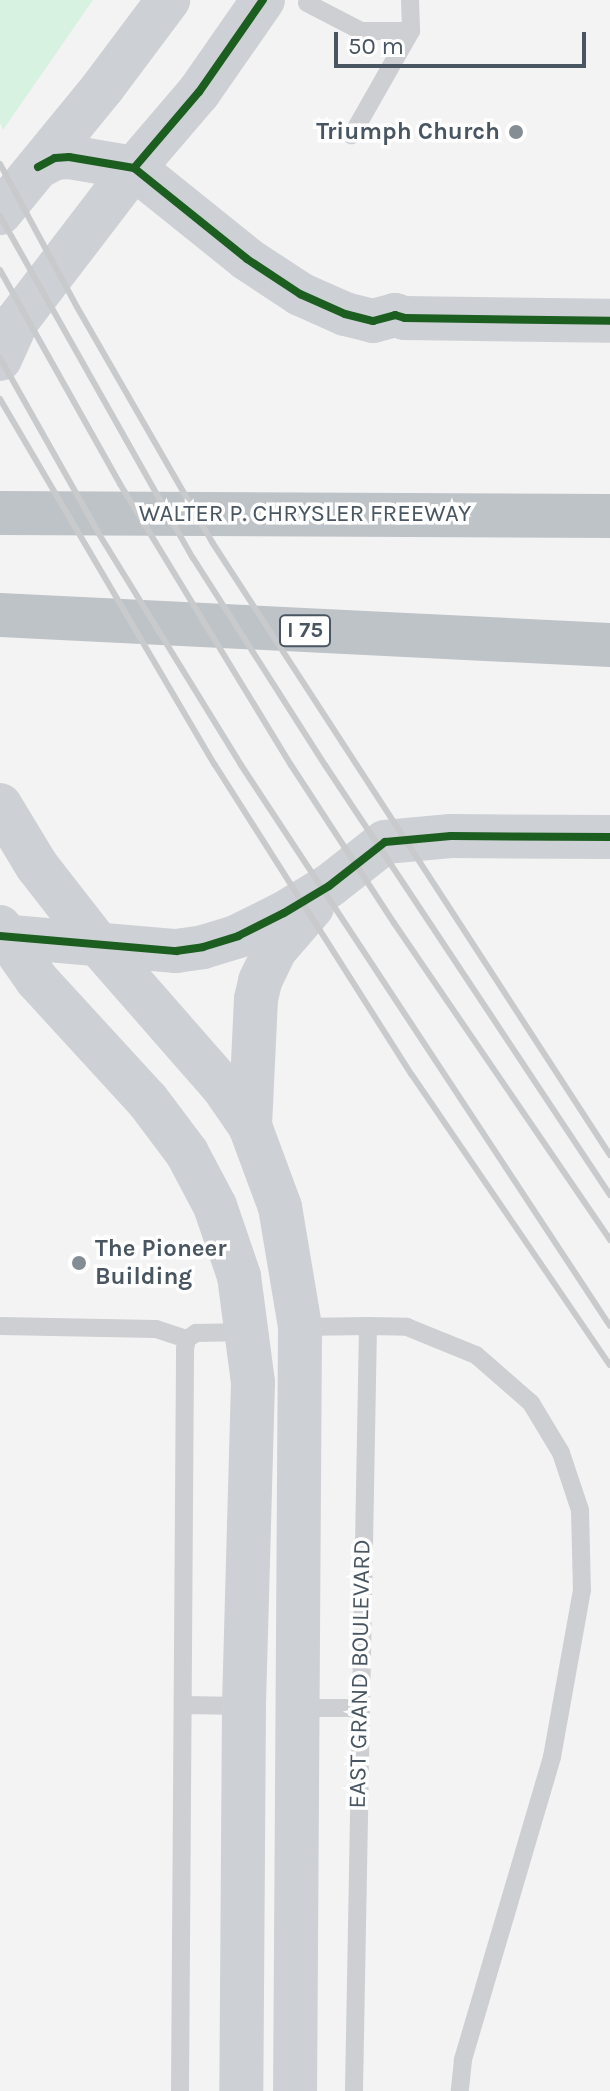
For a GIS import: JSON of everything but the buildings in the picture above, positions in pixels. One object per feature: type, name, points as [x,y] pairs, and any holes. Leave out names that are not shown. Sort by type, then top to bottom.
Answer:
[{"type":"highway","name":"WALTER P. CHRYSLER FREEWAY","points":[[0,513],[610,516]]},
{"type":"highway","name":"I 75","points":[[0,615],[610,645]]},
{"type":"main road","points":[[0,213],[168,0]]},
{"type":"main road","points":[[0,359],[17,321],[134,168],[180,117],[263,0]]},
{"type":"main road","points":[[180,117],[173,163],[182,182],[307,279],[382,305],[396,316]]},
{"type":"main road","points":[[38,167],[55,158],[69,157],[134,168],[212,234],[300,294],[345,314],[373,321],[396,316],[610,321]]},
{"type":"main road","points":[[0,805],[37,866],[97,943],[223,1087],[250,1126],[280,1207],[300,1327],[295,2091]]},
{"type":"main road","points":[[2,933],[176,951],[212,945],[284,913],[329,886],[385,842],[451,836],[610,837]]},
{"type":"main road","points":[[250,1126],[260,981],[275,950],[329,886]]},
{"type":"main road","points":[[2,933],[37,980],[148,1101],[187,1153],[215,1206],[239,1276],[253,1382],[244,1706],[241,2091]]},
{"type":"main road","points":[[247,1332],[300,1327]]},
{"type":"main road","points":[[244,1706],[297,1708]]},
{"type":"lane","points":[[352,135],[411,31],[410,0]]},
{"type":"lane","points":[[307,3],[361,31],[411,31]]},
{"type":"lane","points":[[0,1326],[156,1329],[187,1339]]},
{"type":"lane","name":"EAST GRAND BOULEVARD","points":[[354,2091],[368,1326]]},
{"type":"lane","points":[[300,1327],[407,1327],[476,1355],[531,1403],[561,1453],[580,1510],[582,1590],[552,1757],[466,2046],[460,2091]]},
{"type":"lane","points":[[187,1339],[196,1333],[247,1332]]},
{"type":"lane","points":[[180,2091],[187,1339]]},
{"type":"lane","points":[[184,1705],[244,1706]]},
{"type":"lane","points":[[297,1708],[359,1708]]},
{"type":"green space","points":[[0,0],[93,0],[3,130],[0,123]]},
{"type":"railway","points":[[0,164],[77,307],[212,542],[610,1155]]},
{"type":"railway","points":[[0,216],[193,558],[325,765],[610,1195]]},
{"type":"railway","points":[[0,270],[120,484],[291,765],[394,923],[610,1240]]},
{"type":"railway","points":[[0,358],[99,534],[241,765],[610,1326]]},
{"type":"railway","points":[[0,399],[215,765],[412,1075],[610,1365]]},
{"type":"cycle path","points":[[134,168],[199,92],[263,0]]},
{"type":"cycle path","points":[[38,167],[55,158],[69,157],[134,168],[247,259],[300,294],[345,314],[373,321],[395,315],[405,318],[610,321]]},
{"type":"cycle path","points":[[0,936],[176,951],[203,947],[238,936],[284,913],[329,886],[385,842],[451,836],[610,837]]},
{"type":"place","name":"Triumph Church","points":[[516,132]]},
{"type":"place","name":"The Pioneer Building","points":[[79,1263]]}]
